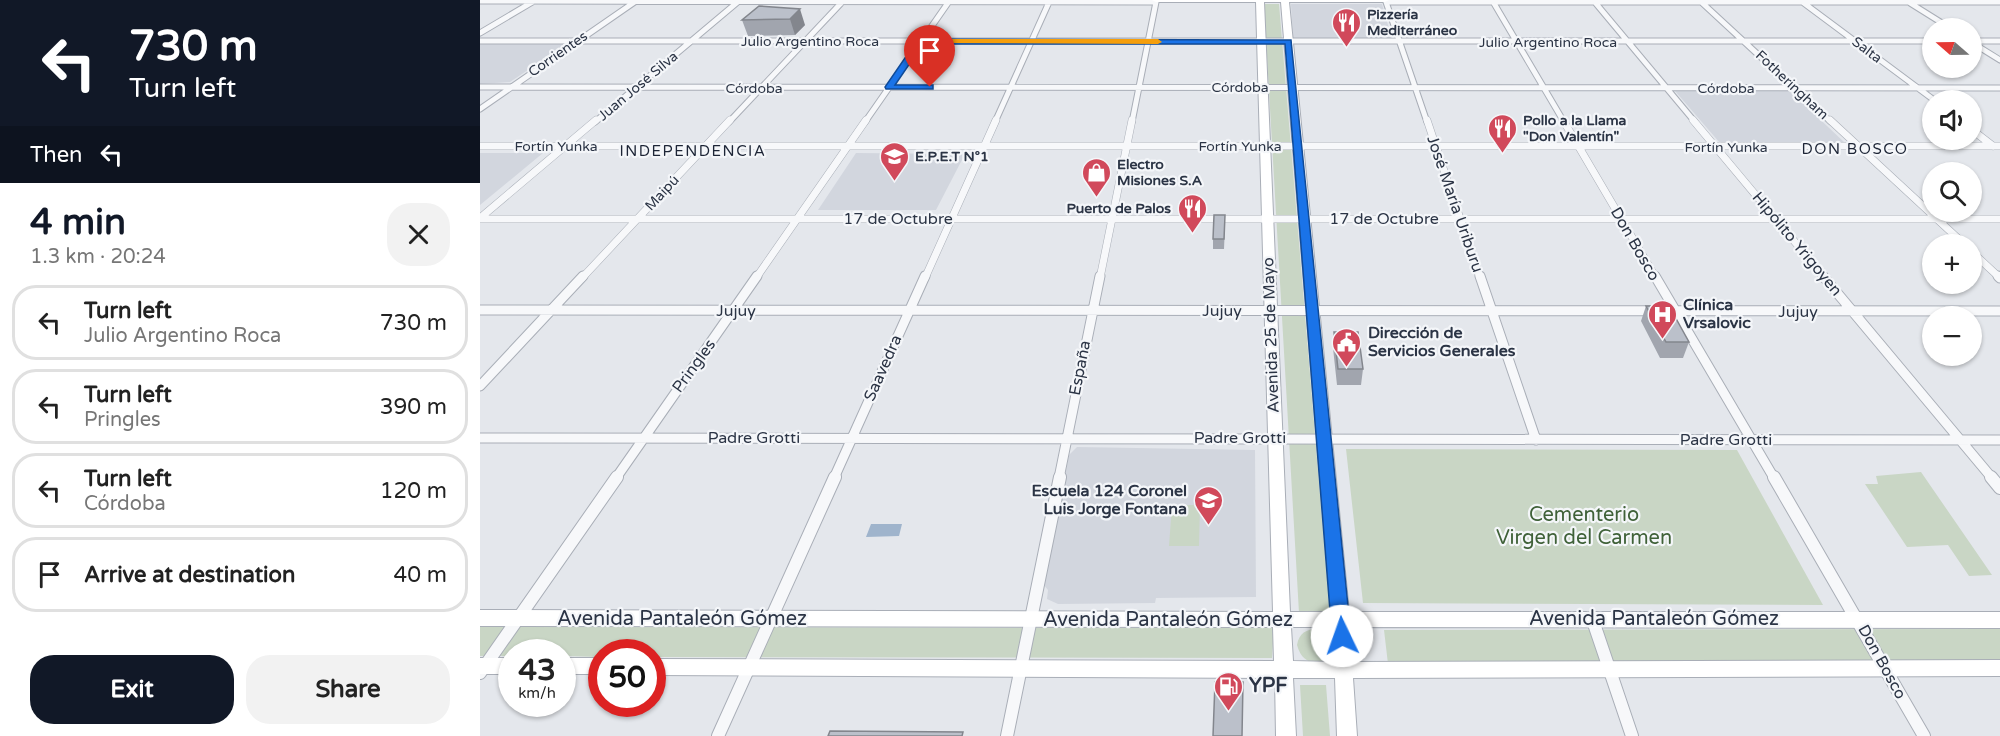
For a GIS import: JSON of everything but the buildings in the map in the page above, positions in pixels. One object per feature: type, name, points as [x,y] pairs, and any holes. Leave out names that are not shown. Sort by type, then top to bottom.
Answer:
[{"type":"main road","points":[[1156,1],[1385,1]]},
{"type":"main road","name":"Avenida 25 de Mayo","points":[[1260,2],[1286,736]]},
{"type":"main road","points":[[1285,2],[1341,620],[1347,736]]},
{"type":"main road","name":"Avenida Pantaleón Gómez","points":[[480,618],[2000,620]]},
{"type":"main road","points":[[482,668],[498,667]]},
{"type":"main road","points":[[666,667],[1343,670],[2000,668]]},
{"type":"street","points":[[480,1],[1156,1]]},
{"type":"street","points":[[480,33],[535,1]]},
{"type":"street","name":"Corrientes","points":[[480,109],[636,1]]},
{"type":"street","name":"Juan José Silva","points":[[480,219],[739,1]]},
{"type":"street","name":"Maipú","points":[[480,386],[843,1]]},
{"type":"street","name":"Pringles","points":[[482,668],[735,311],[949,1]]},
{"type":"street","name":"Saavedra","points":[[718,736],[1050,1]]},
{"type":"street","name":"España","points":[[1007,736],[1156,1]]},
{"type":"street","points":[[1385,1],[2000,2]]},
{"type":"street","name":"José María Uriburu","points":[[1385,1],[1536,440]]},
{"type":"street","name":"Don Bosco","points":[[1492,1],[1858,620],[1924,736]]},
{"type":"street","name":"Hipólito Yrigoyen","points":[[1594,1],[2000,488]]},
{"type":"street","name":"Fotheringham","points":[[1699,1],[1922,206]]},
{"type":"street","name":"Salta","points":[[1801,1],[1922,91]]},
{"type":"street","points":[[1906,1],[1934,18]]},
{"type":"street","name":"Julio Argentino Roca","points":[[480,41],[1922,41]]},
{"type":"street","points":[[1982,41],[2000,41]]},
{"type":"street","points":[[1982,48],[2000,60]]},
{"type":"street","name":"Córdoba","points":[[480,87],[2000,88]]},
{"type":"street","points":[[1982,137],[1998,148]]},
{"type":"street","name":"Fortín Yunka","points":[[480,146],[1857,146],[1998,148]]},
{"type":"street","name":"17 de Octubre","points":[[480,219],[1922,219]]},
{"type":"street","name":"17 de Octubre","points":[[1982,219],[2000,219]]},
{"type":"street","name":"Fotheringham","points":[[1939,222],[1953,234]]},
{"type":"street","points":[[1982,261],[2000,278]]},
{"type":"street","name":"Jujuy","points":[[480,310],[2000,312]]},
{"type":"street","name":"Padre Grotti","points":[[480,438],[2000,440]]},
{"type":"street","points":[[1592,618],[1632,736]]},
{"type":"shaded area","points":[[1291,4],[1382,4],[1392,39],[1293,39]]},
{"type":"shaded area","points":[[568,43],[510,82],[480,84],[480,44]]},
{"type":"shaded area","points":[[1675,91],[1790,91],[1845,143],[1720,143]]},
{"type":"shaded area","points":[[480,153],[543,153],[480,205]]},
{"type":"shaded area","name":"E.P.E.T N°1","points":[[856,153],[965,154],[936,210],[818,210]]},
{"type":"shaded area","points":[[1077,447],[1255,450],[1256,597],[1156,598],[1155,603],[1058,604],[1047,599],[1048,590],[1044,585],[1069,455]]},
{"type":"green space","points":[[1264,4],[1279,4],[1330,613],[1299,613]]},
{"type":"green space","name":"Cementerio Virgen del Carmen","points":[[1346,449],[1737,450],[1823,605],[1363,603]]},
{"type":"green space","points":[[1921,472],[1992,575],[1969,576],[1948,545],[1907,547],[1865,484],[1878,484],[1876,476]]},
{"type":"green space","points":[[1172,505],[1200,505],[1199,546],[1169,546]]},
{"type":"green space","points":[[480,627],[1274,628],[1272,658],[666,657],[666,639],[588,639],[588,657],[576,656],[576,639],[498,639],[498,656],[480,656]]},
{"type":"green space","points":[[1318,629],[1330,635],[1335,642],[1334,650],[1328,657],[1311,662],[1303,657],[1297,645],[1299,637],[1304,632]]},
{"type":"green space","points":[[2000,629],[2000,662],[1388,664],[1384,630]]},
{"type":"green space","points":[[1300,685],[1326,685],[1330,736],[1303,736]]},
{"type":"water","points":[[871,524],[902,524],[899,536],[866,537]]},
{"type":"slow traffic","points":[[945,41],[1158,42]]},
{"type":"place","name":"Pizzería Mediterráneo","points":[[1346,48]]},
{"type":"place","name":"Pollo a la Llama \"Don Valentín\"","points":[[1502,154]]},
{"type":"place","name":"E.P.E.T N°1","points":[[894,182]]},
{"type":"place","name":"Electro Misiones S.A","points":[[1096,198]]},
{"type":"place","name":"Puerto de Palos","points":[[1192,234]]},
{"type":"place","name":"Clínica Vrsalovic","points":[[1662,340]]},
{"type":"place","name":"Dirección de Servicios Generales","points":[[1347,368]]},
{"type":"place","name":"Escuela 124 Coronel Luis Jorge Fontana","points":[[1208,526]]},
{"type":"place","name":"YPF","points":[[1228,712]]},
{"type":"district","name":"DON BOSCO","points":[[1855,149]]},
{"type":"district","name":"INDEPENDENCIA","points":[[693,151]]},
{"type":"route","points":[[930,87],[889,87],[921,41],[1289,42],[1342,636]]}]
